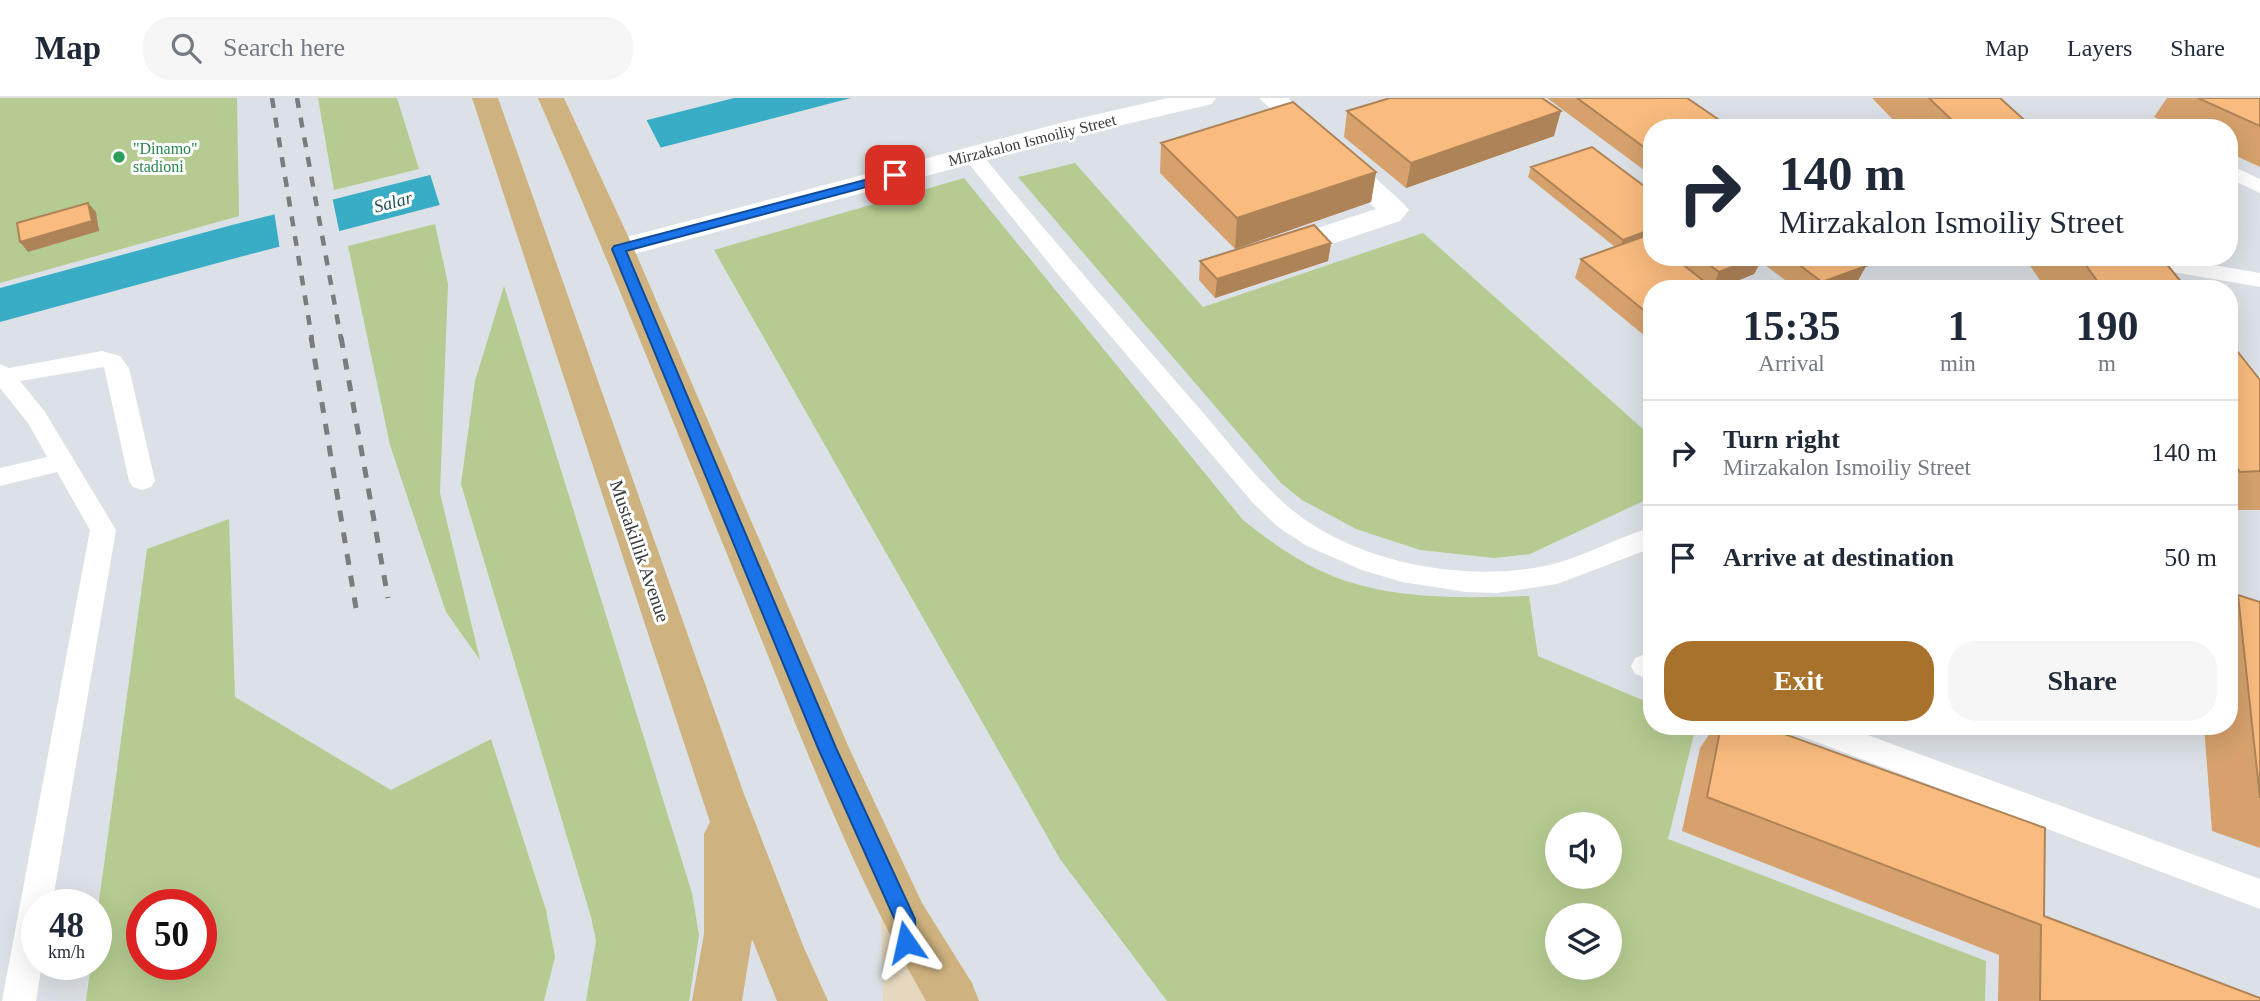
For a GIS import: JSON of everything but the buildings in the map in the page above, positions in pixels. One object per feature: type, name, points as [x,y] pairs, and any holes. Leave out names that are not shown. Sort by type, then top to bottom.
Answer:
[{"type":"main road","points":[[551,98],[615,240],[827,748],[905,919],[954,1001]]},
{"type":"main road","name":"Mustakillik Avenue","points":[[487,103],[723,794],[783,958],[803,1001]]},
{"type":"main road","points":[[717,1001],[724,964],[729,905],[723,794]]},
{"type":"main road","points":[[905,919],[908,1001]]},
{"type":"street","name":"Mirzakalon Ismoiliy Street","points":[[615,240],[1203,98]]},
{"type":"street","points":[[1251,261],[1390,215],[1394,211],[1272,98]]},
{"type":"lane","points":[[972,155],[1262,496],[1285,519],[1316,539],[1350,555],[1388,566],[1431,577],[1475,581],[1517,581],[1557,574],[1643,541]]},
{"type":"lane","points":[[2238,175],[2260,187]]},
{"type":"lane","points":[[2186,266],[2260,280]]},
{"type":"lane","points":[[1,375],[102,359],[112,361],[117,368],[142,481]]},
{"type":"lane","points":[[1,375],[37,418],[103,530],[19,1001]]},
{"type":"lane","points":[[0,477],[63,462]]},
{"type":"lane","points":[[1832,735],[2260,894]]},
{"type":"green space","name":"\"Dinamo\" stadioni","points":[[0,98],[237,98],[239,216],[0,283]]},
{"type":"green space","points":[[318,98],[397,98],[419,169],[334,190]]},
{"type":"green space","points":[[1075,163],[1203,307],[1423,233],[1643,429],[1643,501],[1530,554],[1494,558],[1420,550],[1356,529],[1302,500],[1281,483],[1018,177]]},
{"type":"green space","points":[[964,178],[1243,520],[1309,565],[1369,587],[1449,597],[1529,596],[1538,656],[1643,700],[1643,735],[1694,735],[1668,839],[1986,961],[1985,1001],[1167,1001],[1060,859],[714,250]]},
{"type":"green space","points":[[435,224],[448,284],[440,493],[480,660],[446,612],[390,445],[348,246]]},
{"type":"green space","points":[[504,286],[692,893],[699,935],[689,1001],[586,1001],[596,941],[591,917],[461,484],[475,381]]},
{"type":"green space","points":[[229,519],[235,697],[391,790],[491,739],[546,910],[555,957],[544,1001],[86,1001],[89,980],[112,980],[112,889],[101,889],[147,549]]},
{"type":"water","name":"Salar","points":[[734,98],[851,98],[0,322],[0,288],[232,225]]},
{"type":"pier","points":[[645,117],[663,152],[441,209],[429,171]]},
{"type":"pier","points":[[332,196],[340,235],[280,250],[274,211]]},
{"type":"railway","points":[[272,98],[312,339]]},
{"type":"railway","points":[[297,98],[341,339]]},
{"type":"railway","points":[[311,337],[356,608]]},
{"type":"railway","points":[[341,337],[388,598]]},
{"type":"place","name":"\"Dinamo\" stadioni","points":[[119,157]]},
{"type":"route","points":[[895,175],[619,249],[827,748],[905,919],[906,942]]}]
